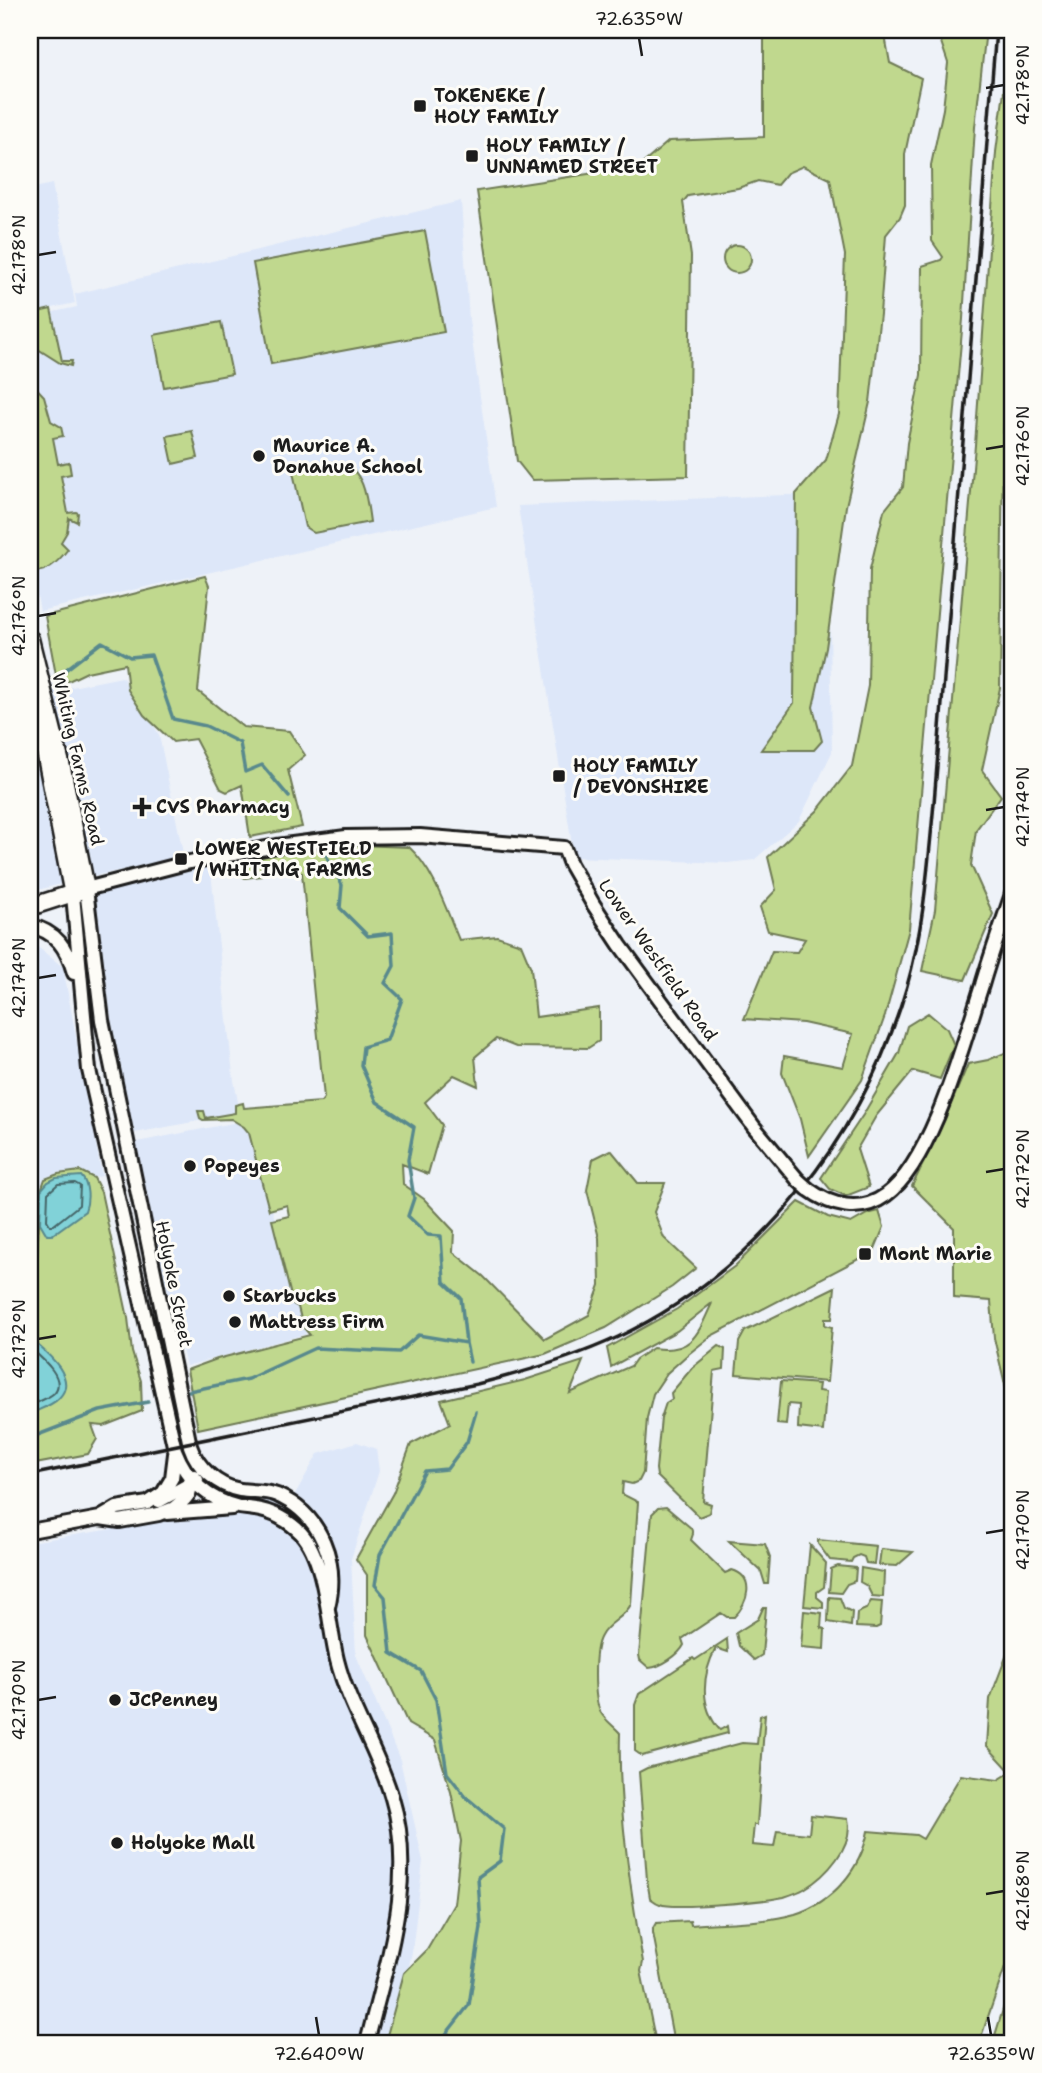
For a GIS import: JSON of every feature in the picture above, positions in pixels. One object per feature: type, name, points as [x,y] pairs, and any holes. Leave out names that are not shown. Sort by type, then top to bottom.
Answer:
[{"type":"main road","name":"Whiting Farms Road","points":[[30,639],[62,768],[79,892]]},
{"type":"main road","name":"Whiting Farms Road","points":[[30,672],[79,892]]},
{"type":"main road","name":"Lower Westfield Road","points":[[30,907],[79,892]]},
{"type":"street","name":"Lower Westfield Road","points":[[79,892],[190,862],[337,838],[420,836],[564,848],[581,884],[620,946],[754,1128],[803,1185],[817,1196],[840,1206],[859,1206],[887,1195],[907,1171],[933,1125],[956,1068],[1012,894]]},
{"type":"street","name":"Holyoke Street","points":[[79,892],[81,1000],[89,1070],[174,1450],[193,1480],[208,1496],[241,1508],[256,1509],[279,1517],[307,1540],[315,1555],[340,1671],[375,1750],[393,1801],[402,1876],[397,1923],[367,2043]]},
{"type":"street","name":"Holyoke Street","points":[[79,892],[190,1446],[213,1478],[230,1488],[278,1496],[307,1518],[328,1550],[332,1590],[328,1607]]},
{"type":"street","points":[[30,926],[52,934],[62,944],[71,961],[81,1000]]},
{"type":"street","points":[[148,1503],[163,1493],[170,1483],[174,1450]]},
{"type":"street","points":[[159,1514],[174,1508],[185,1499],[199,1462]]},
{"type":"street","points":[[100,1518],[117,1508],[164,1499],[193,1480],[213,1478]]},
{"type":"street","points":[[30,1531],[100,1518],[120,1521],[159,1514],[241,1508]]},
{"type":"shaded area","points":[[52,184],[75,303],[30,313],[30,189]]},
{"type":"shaded area","name":"Maurice A. Donahue School","points":[[461,201],[469,320],[496,507],[40,611],[30,560],[30,317],[77,307],[75,294]]},
{"type":"shaded area","points":[[828,495],[832,752],[799,821],[754,860],[727,863],[574,857],[518,506]]},
{"type":"shaded area","points":[[122,677],[159,735],[184,858],[92,876],[30,892],[30,685],[32,695]]},
{"type":"shaded area","points":[[210,863],[233,1075],[240,1113],[135,1133],[117,1067],[95,893],[142,877]]},
{"type":"shaded area","points":[[30,941],[63,967],[102,1176],[52,1186],[30,1407]]},
{"type":"shaded area","points":[[248,1120],[306,1334],[186,1366],[132,1143]]},
{"type":"shaded area","name":"Holyoke Mall","points":[[357,1442],[376,1449],[379,1471],[351,1559],[356,1655],[400,1760],[423,1861],[412,1952],[393,2043],[30,2043],[30,1542],[208,1514],[295,1494],[318,1454]]},
{"type":"green space","points":[[764,30],[884,30],[890,63],[921,78],[905,154],[905,205],[900,217],[886,235],[870,402],[846,506],[826,648],[813,707],[822,741],[814,750],[761,750],[794,703],[796,494],[826,460],[839,414],[845,255],[830,179],[803,166],[787,173],[777,185],[758,181],[738,188],[688,196],[683,202],[691,256],[688,476],[532,480],[517,461],[477,191],[640,166],[669,141],[764,137]]},
{"type":"green space","points":[[937,30],[986,30],[975,127],[963,319],[909,929],[885,1016],[862,1080],[809,1156],[800,1119],[782,1073],[784,1056],[843,1067],[853,1034],[803,1023],[744,1019],[772,951],[797,952],[805,939],[768,931],[760,907],[776,890],[768,857],[817,811],[852,766],[868,686],[870,569],[884,511],[903,487],[907,443],[921,375],[922,266],[943,257],[932,241],[931,165],[943,109],[948,63]]},
{"type":"green space","points":[[1012,30],[1012,196],[1003,447],[1000,688],[982,770],[1001,796],[976,830],[971,865],[993,914],[965,980],[922,971],[935,910],[975,445],[996,152]]},
{"type":"green space","points":[[425,231],[444,332],[271,364],[253,263]]},
{"type":"green space","points":[[737,245],[747,249],[751,259],[747,269],[737,273],[727,269],[723,259],[727,249]]},
{"type":"green space","points":[[51,309],[62,361],[72,361],[71,366],[60,363],[30,344],[30,314]]},
{"type":"green space","points":[[221,322],[232,374],[164,387],[154,335]]},
{"type":"green space","points":[[30,381],[44,396],[51,421],[61,427],[63,436],[53,438],[58,464],[69,462],[71,474],[61,476],[68,513],[78,513],[77,522],[69,518],[67,532],[61,542],[68,549],[51,566],[36,572],[30,571]]},
{"type":"green space","points":[[192,431],[198,458],[173,464],[167,436]]},
{"type":"green space","points":[[339,462],[355,472],[363,487],[370,522],[314,533],[305,527],[293,472],[323,463]]},
{"type":"green space","points":[[205,576],[209,586],[198,691],[243,727],[289,731],[305,755],[288,770],[302,827],[250,837],[242,785],[227,792],[221,789],[195,739],[173,742],[144,715],[128,690],[125,664],[87,672],[58,686],[45,616]]},
{"type":"green space","points":[[332,844],[409,847],[432,878],[459,940],[497,936],[521,944],[531,968],[536,1017],[599,1008],[599,1041],[588,1048],[516,1047],[496,1039],[475,1057],[478,1086],[454,1075],[425,1102],[442,1125],[428,1174],[402,1164],[403,1184],[424,1199],[454,1231],[453,1252],[483,1276],[545,1339],[589,1315],[600,1285],[599,1238],[587,1190],[593,1159],[611,1150],[638,1183],[665,1183],[654,1212],[664,1238],[696,1268],[672,1287],[606,1328],[545,1354],[198,1429],[187,1370],[217,1359],[310,1335],[303,1327],[298,1307],[293,1304],[272,1220],[289,1216],[287,1205],[269,1210],[249,1133],[244,1127],[231,1119],[203,1120],[198,1111],[204,1111],[206,1118],[235,1113],[235,1105],[243,1103],[244,1108],[321,1102],[324,1098],[302,873],[296,874],[294,864],[261,867],[261,876],[242,876],[244,864],[256,856]]},
{"type":"green space","points":[[928,1013],[947,1029],[954,1045],[940,1079],[913,1071],[876,1116],[857,1149],[869,1187],[846,1196],[830,1189],[821,1178],[863,1115],[899,1053],[907,1026]]},
{"type":"green space","points":[[1012,1050],[1012,1414],[994,1338],[991,1301],[954,1298],[954,1228],[912,1186],[968,1064],[988,1060]]},
{"type":"green space","points":[[80,1171],[94,1178],[101,1192],[128,1318],[132,1352],[141,1381],[142,1411],[104,1426],[92,1425],[97,1439],[88,1454],[30,1465],[32,1340],[41,1190],[45,1179]]},
{"type":"green space","points":[[799,1202],[828,1217],[851,1223],[879,1211],[884,1227],[874,1251],[711,1336],[667,1373],[653,1394],[647,1418],[643,1473],[639,1481],[632,1484],[623,1482],[622,1494],[638,1502],[631,1604],[625,1613],[608,1627],[598,1642],[595,1686],[601,1713],[620,1733],[626,1848],[643,1962],[641,1971],[656,2043],[385,2043],[404,1973],[427,1950],[454,1904],[461,1841],[451,1792],[435,1740],[408,1724],[367,1635],[367,1575],[356,1559],[393,1493],[411,1444],[450,1424],[441,1400],[525,1380],[583,1361],[570,1393],[631,1366],[636,1359],[653,1348],[677,1348],[685,1345],[697,1332],[712,1303],[677,1331],[611,1367],[607,1348],[677,1309],[735,1266]]},
{"type":"green space","points":[[835,1287],[832,1319],[825,1319],[825,1325],[832,1327],[827,1382],[736,1374],[739,1342],[745,1331]]},
{"type":"green space","points":[[719,1346],[725,1349],[724,1369],[714,1371],[703,1501],[711,1504],[709,1513],[699,1517],[657,1476],[661,1418],[666,1403],[672,1399],[671,1393],[692,1368]]},
{"type":"green space","points":[[781,1381],[819,1384],[818,1391],[826,1392],[823,1431],[798,1428],[799,1405],[788,1404],[786,1425],[777,1424]]},
{"type":"green space","points":[[666,1507],[691,1528],[691,1540],[725,1573],[732,1570],[740,1573],[747,1585],[747,1591],[743,1605],[734,1617],[721,1613],[682,1639],[684,1645],[674,1656],[649,1668],[640,1660],[639,1655],[652,1514],[658,1508]]},
{"type":"green space","points":[[818,1540],[876,1546],[874,1564],[866,1563],[864,1557],[859,1555],[851,1562],[830,1560]]},
{"type":"green space","points":[[729,1541],[765,1544],[770,1557],[768,1584],[765,1584],[761,1571]]},
{"type":"green space","points":[[810,1545],[826,1563],[824,1587],[817,1592],[817,1597],[823,1602],[823,1608],[804,1606]]},
{"type":"green space","points":[[881,1549],[913,1552],[897,1566],[879,1565]]},
{"type":"green space","points":[[838,1566],[856,1568],[855,1581],[847,1584],[841,1593],[829,1592],[831,1569]]},
{"type":"green space","points":[[861,1568],[884,1572],[883,1597],[872,1596],[867,1586],[860,1582]]},
{"type":"green space","points":[[829,1597],[840,1598],[844,1608],[852,1612],[851,1626],[828,1622]]},
{"type":"green space","points":[[871,1601],[882,1602],[880,1626],[856,1627],[857,1613],[866,1609]]},
{"type":"green space","points":[[763,1608],[766,1608],[762,1655],[754,1660],[739,1646],[736,1633],[758,1619]]},
{"type":"green space","points":[[804,1611],[822,1613],[821,1628],[825,1629],[824,1649],[801,1647]]},
{"type":"green space","points":[[727,1639],[728,1652],[716,1648],[711,1658],[705,1690],[713,1721],[720,1730],[727,1726],[728,1733],[642,1756],[635,1751],[635,1705],[639,1694]]},
{"type":"green space","points":[[1012,1641],[1012,1947],[979,2043],[674,2043],[653,1933],[656,1923],[690,1921],[691,1925],[757,1921],[809,1909],[833,1892],[852,1871],[868,1831],[916,1835],[923,1839],[961,1775],[998,1780],[1011,1772],[987,1746],[990,1699]]},
{"type":"green space","points":[[765,1714],[757,1825],[754,1825],[752,1845],[774,1847],[777,1831],[809,1834],[811,1815],[848,1819],[849,1829],[843,1850],[821,1876],[802,1890],[784,1897],[701,1905],[669,1906],[656,1902],[650,1898],[647,1880],[639,1772],[742,1743],[757,1744],[760,1716]]},
{"type":"green space","points":[[1012,1980],[1012,2043],[993,2043],[993,2042]]},
{"type":"water","points":[[81,1176],[86,1183],[85,1211],[52,1235],[47,1235],[40,1223],[41,1190],[56,1178]]},
{"type":"water","points":[[32,1340],[58,1366],[65,1382],[64,1390],[56,1401],[30,1414]]},
{"type":"waterway","points":[[64,671],[102,642],[130,657],[151,655],[173,719],[206,726],[240,743],[245,772],[262,765],[289,797]]},
{"type":"waterway","points":[[325,853],[342,885],[340,908],[368,936],[392,933],[394,966],[385,983],[402,999],[387,1040],[363,1047],[361,1065],[377,1102],[414,1127],[408,1160],[414,1198],[408,1216],[428,1235],[441,1236],[444,1282],[461,1298],[466,1343]]},
{"type":"waterway","points":[[189,1391],[248,1379],[315,1348],[399,1352],[418,1335],[466,1343],[470,1362]]},
{"type":"waterway","points":[[30,1438],[100,1411],[148,1402]]},
{"type":"waterway","points":[[439,2043],[469,2005],[481,1927],[478,1877],[500,1861],[504,1829],[466,1797],[447,1773],[436,1700],[421,1671],[391,1653],[385,1597],[375,1585],[380,1555],[425,1471],[447,1469],[467,1442],[476,1412]]},
{"type":"railway","points":[[30,1475],[477,1384],[584,1352],[669,1309],[717,1275],[760,1236],[799,1192],[834,1145],[864,1094],[888,1041],[913,964],[921,919],[934,803],[996,30]]},
{"type":"place","name":"TOKENEKE / HOLY FAMILY","points":[[420,106]]},
{"type":"place","name":"HOLY FAMILY / UNNAMED STREET","points":[[472,156]]},
{"type":"place","name":"Maurice A. Donahue School","points":[[259,456]]},
{"type":"place","name":"HOLY FAMILY / DEVONSHIRE","points":[[559,776]]},
{"type":"place","name":"CVS Pharmacy","points":[[142,807]]},
{"type":"place","name":"LOWER WESTFIELD / WHITING FARMS","points":[[181,859]]},
{"type":"place","name":"Popeyes","points":[[190,1166]]},
{"type":"place","name":"Mont Marie","points":[[865,1254]]},
{"type":"place","name":"Starbucks","points":[[229,1296]]},
{"type":"place","name":"Mattress Firm","points":[[235,1322]]},
{"type":"place","name":"JCPenney","points":[[115,1700]]},
{"type":"place","name":"Holyoke Mall","points":[[117,1843]]}]
